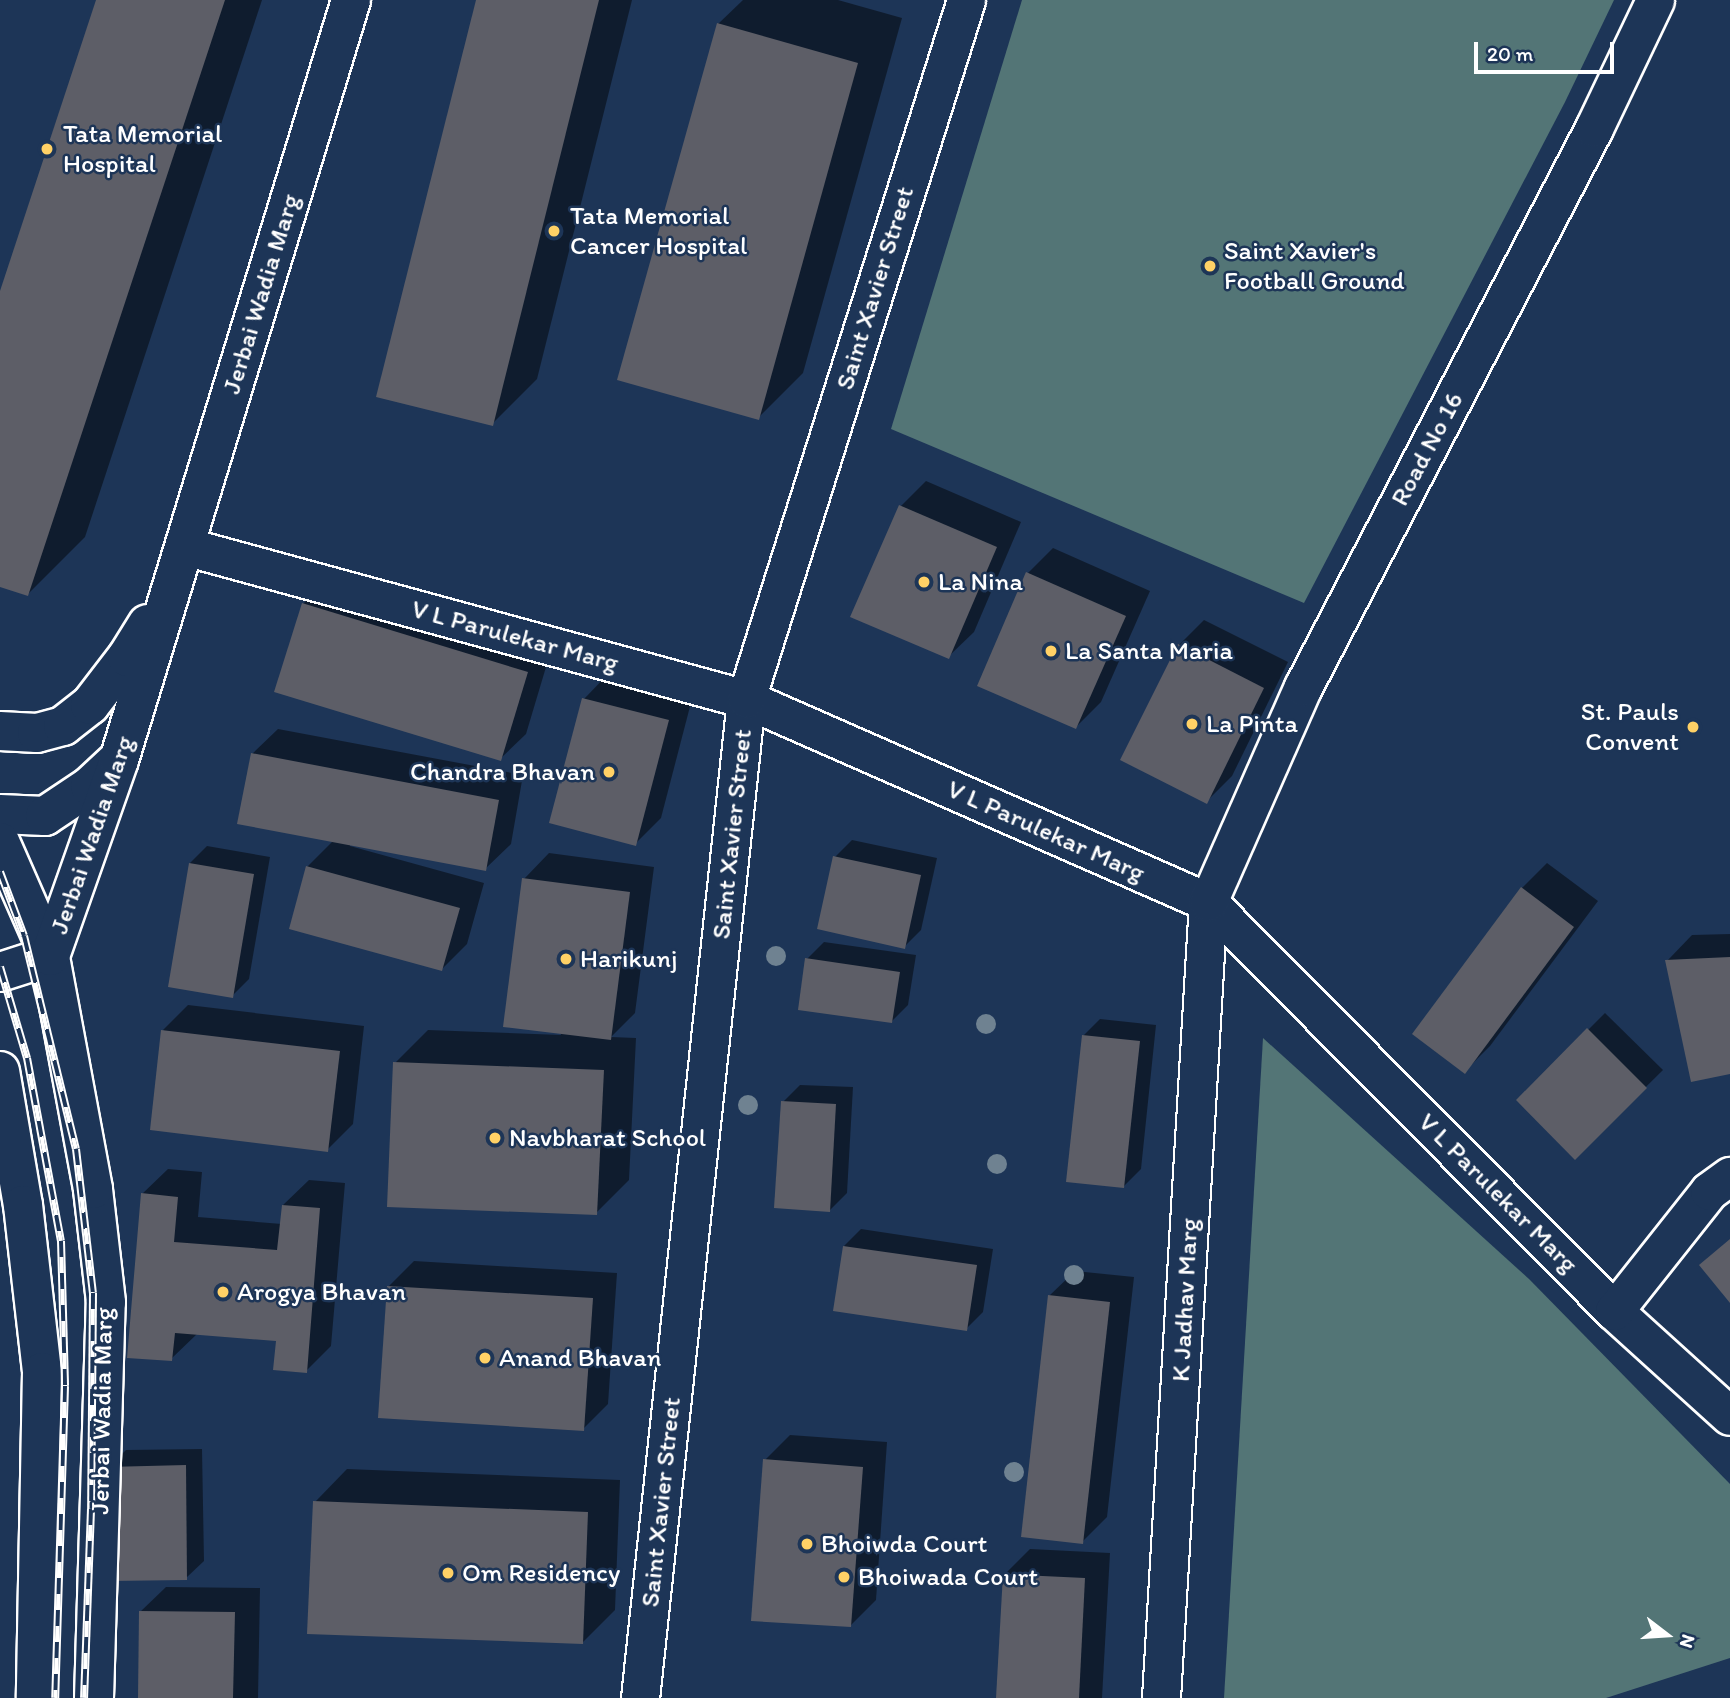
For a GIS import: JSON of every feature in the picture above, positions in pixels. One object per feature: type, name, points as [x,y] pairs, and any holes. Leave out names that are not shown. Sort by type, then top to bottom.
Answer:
[{"type":"main road","name":"Jerbai Wadia Marg","points":[[94,1698],[106,1302],[93,1189],[50,956],[119,760],[351,0]]},
{"type":"main road","points":[[0,731],[37,733],[63,726],[90,705],[127,657],[172,585]]},
{"type":"main road","points":[[0,814],[45,816],[90,786],[119,760]]},
{"type":"main road","points":[[0,842],[50,956],[0,972]]},
{"type":"main road","points":[[0,1071],[23,1205],[42,1372],[36,1698]]},
{"type":"street","name":"Saint Xavier Street","points":[[640,1698],[746,699],[966,0]]},
{"type":"street","name":"Road No 16","points":[[1209,902],[1303,687],[1594,128],[1655,0]]},
{"type":"street","name":"V L Parulekar Marg","points":[[184,546],[746,699],[1209,902],[1614,1311],[1730,1416]]},
{"type":"street","name":"K Jadhav Marg","points":[[1161,1698],[1209,902]]},
{"type":"street","points":[[1614,1311],[1709,1191],[1730,1176]]},
{"type":"green space","name":"Saint Xavier's Football Ground","points":[[1022,0],[1614,0],[1565,102],[1304,603],[891,429]]},
{"type":"green space","points":[[1263,1038],[1529,1279],[1730,1484],[1730,1658],[1606,1698],[1224,1698]]},
{"type":"building","points":[[96,0],[225,0],[28,596],[0,587],[0,291]]},
{"type":"building","points":[[476,0],[599,0],[493,426],[376,397]]},
{"type":"building","points":[[717,23],[858,63],[759,420],[617,380]]},
{"type":"building","name":"La Nina","points":[[899,505],[997,547],[949,659],[850,617]]},
{"type":"building","name":"La Santa Maria","points":[[1026,572],[1126,616],[1076,729],[977,686]]},
{"type":"building","points":[[302,603],[528,672],[501,761],[274,692]]},
{"type":"building","name":"La Pinta","points":[[1178,644],[1264,688],[1207,804],[1120,760]]},
{"type":"building","name":"Chandra Bhavan","points":[[582,698],[669,720],[636,846],[549,823]]},
{"type":"building","points":[[251,753],[499,800],[486,871],[237,824]]},
{"type":"building","points":[[833,856],[921,875],[905,949],[817,929]]},
{"type":"building","points":[[189,863],[254,874],[233,998],[168,987]]},
{"type":"building","points":[[306,866],[460,908],[442,971],[289,929]]},
{"type":"building","name":"Harikunj","points":[[522,878],[630,892],[611,1040],[503,1027]]},
{"type":"building","points":[[1521,887],[1574,927],[1465,1074],[1412,1034]]},
{"type":"building","points":[[1730,957],[1730,1074],[1691,1082],[1665,960]]},
{"type":"building","points":[[805,958],[900,972],[892,1023],[798,1010]]},
{"type":"building","points":[[1587,1028],[1647,1088],[1575,1160],[1516,1100]]},
{"type":"building","points":[[161,1030],[340,1051],[328,1152],[150,1130]]},
{"type":"building","points":[[1082,1035],[1140,1041],[1124,1188],[1066,1182]]},
{"type":"building","name":"Navbharat School","points":[[393,1062],[604,1070],[597,1215],[387,1207]]},
{"type":"building","points":[[781,1101],[836,1104],[830,1212],[774,1208]]},
{"type":"building","name":"Arogya Bhavan","points":[[141,1193],[178,1197],[174,1242],[277,1250],[282,1205],[320,1208],[307,1373],[273,1370],[276,1341],[175,1333],[172,1361],[127,1358]]},
{"type":"building","points":[[1730,1239],[1730,1303],[1699,1265]]},
{"type":"building","points":[[843,1246],[977,1265],[967,1331],[833,1311]]},
{"type":"building","name":"Anand Bhavan","points":[[387,1286],[593,1298],[584,1431],[378,1418]]},
{"type":"building","points":[[1048,1295],[1110,1302],[1083,1544],[1021,1537]]},
{"type":"building","name":"Bhoiwda Court","points":[[763,1459],[863,1467],[851,1627],[751,1621]]},
{"type":"building","points":[[186,1465],[187,1580],[109,1581],[107,1467]]},
{"type":"building","name":"Om Residency","points":[[313,1501],[588,1512],[583,1644],[307,1634]]},
{"type":"building","points":[[1003,1574],[1085,1578],[1079,1698],[996,1698]]},
{"type":"building","points":[[139,1611],[235,1612],[233,1698],[138,1698]]},
{"type":"railway","points":[[0,872],[24,936],[76,1149],[93,1293],[91,1509],[84,1698]]},
{"type":"railway","points":[[0,967],[27,1058],[61,1241],[65,1386],[55,1698]]},
{"type":"place","name":"Tata Memorial Hospital","points":[[47,149]]},
{"type":"place","name":"Tata Memorial Cancer Hospital","points":[[554,231]]},
{"type":"place","name":"Saint Xavier's Football Ground","points":[[1210,266]]},
{"type":"place","name":"La Nina","points":[[924,582]]},
{"type":"place","name":"La Santa Maria","points":[[1051,651]]},
{"type":"place","name":"La Pinta","points":[[1192,724]]},
{"type":"place","name":"St. Pauls Convent","points":[[1693,727]]},
{"type":"place","name":"Chandra Bhavan","points":[[609,772]]},
{"type":"place","name":"Harikunj","points":[[566,959]]},
{"type":"place","name":"Navbharat School","points":[[495,1138]]},
{"type":"place","name":"Arogya Bhavan","points":[[223,1292]]},
{"type":"place","name":"Anand Bhavan","points":[[485,1358]]},
{"type":"place","name":"Bhoiwda Court","points":[[807,1544]]},
{"type":"place","name":"Om Residency","points":[[448,1573]]},
{"type":"place","name":"Bhoiwada Court","points":[[844,1577]]}]
